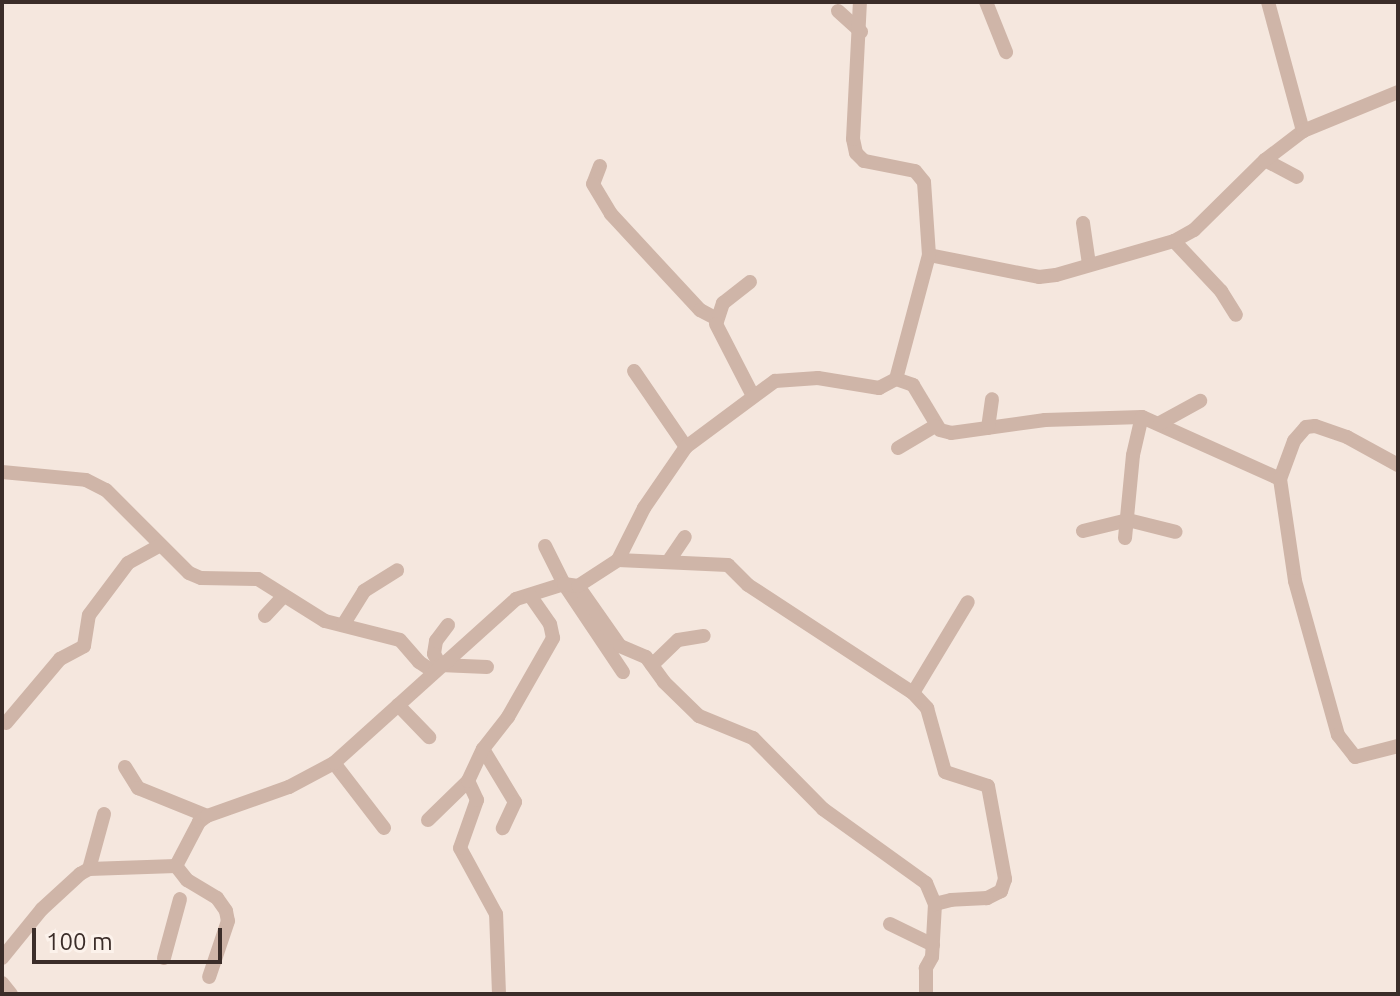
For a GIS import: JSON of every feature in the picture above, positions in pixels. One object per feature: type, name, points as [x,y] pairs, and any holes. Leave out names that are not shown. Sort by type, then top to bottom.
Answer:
[{"type":"street","points":[[618,560],[651,496],[686,447],[775,381],[798,378],[879,388],[896,379],[929,255],[924,182],[920,174],[906,167],[864,161],[856,153],[853,139],[861,32],[860,2]]},
{"type":"street","points":[[986,2],[1006,52]]},
{"type":"street","points":[[1268,2],[1303,131]]},
{"type":"street","points":[[838,11],[861,32]]},
{"type":"street","points":[[929,255],[1039,277],[1056,275],[1174,241],[1194,230],[1265,160],[1303,131],[1398,92]]},
{"type":"street","points":[[1265,160],[1297,177]]},
{"type":"street","points":[[600,166],[593,184],[611,214],[700,310],[717,319]]},
{"type":"street","points":[[1083,223],[1089,264]]},
{"type":"street","points":[[1174,241],[1221,291],[1236,315]]},
{"type":"street","points":[[750,282],[723,303],[717,319],[719,335],[753,396]]},
{"type":"street","points":[[634,371],[686,447]]},
{"type":"street","points":[[896,379],[913,385],[924,399],[935,426],[951,433],[1045,420],[1142,417],[1280,479]]},
{"type":"street","points":[[988,428],[992,399]]},
{"type":"street","points":[[1160,423],[1200,401]]},
{"type":"street","points":[[1125,538],[1133,455],[1142,417]]},
{"type":"street","points":[[898,448],[935,426]]},
{"type":"street","points":[[1398,465],[1347,437],[1315,426],[1306,427],[1294,441],[1280,479],[1295,581],[1338,735],[1355,757],[1398,746]]},
{"type":"street","points":[[2,472],[71,478],[96,485],[128,510],[159,546],[189,573],[201,578],[258,579],[313,616],[400,640],[419,662],[436,668],[487,667]]},
{"type":"street","points":[[1083,531],[1128,520],[1176,532]]},
{"type":"street","points":[[668,562],[685,537]]},
{"type":"street","points":[[6,723],[60,659],[84,646],[89,615],[128,563],[159,546]]},
{"type":"street","points":[[545,546],[623,672]]},
{"type":"street","points":[[164,958],[184,889],[176,866],[199,822],[207,816],[289,787],[334,763],[497,613],[530,595],[571,585],[618,560],[728,565],[748,585],[913,693],[927,708],[945,772],[990,789],[1005,872],[1001,891],[996,895],[935,904]]},
{"type":"street","points":[[343,625],[364,591],[397,570]]},
{"type":"street","points":[[571,585],[620,646],[639,652],[699,716],[753,738],[823,809],[926,883],[935,904],[932,915],[933,945],[926,968],[926,994]]},
{"type":"street","points":[[428,820],[468,781],[483,749],[508,717],[553,638],[550,624],[530,595]]},
{"type":"street","points":[[265,616],[283,597]]},
{"type":"street","points":[[913,693],[968,602]]},
{"type":"street","points":[[436,668],[436,641],[448,625]]},
{"type":"street","points":[[652,665],[678,640],[704,636]]},
{"type":"street","points":[[398,705],[429,737]]},
{"type":"street","points":[[483,749],[515,802],[503,828]]},
{"type":"street","points":[[334,763],[384,828]]},
{"type":"street","points":[[125,767],[138,788],[207,816]]},
{"type":"street","points":[[468,781],[477,800],[460,848],[496,914],[499,994]]},
{"type":"street","points":[[2,958],[42,909],[89,869],[104,814]]},
{"type":"street","points":[[89,869],[176,866]]},
{"type":"street","points":[[184,889],[217,898],[226,911],[228,921],[209,977]]},
{"type":"street","points":[[890,924],[933,945]]},
{"type":"street","points":[[2,983],[11,994]]}]
